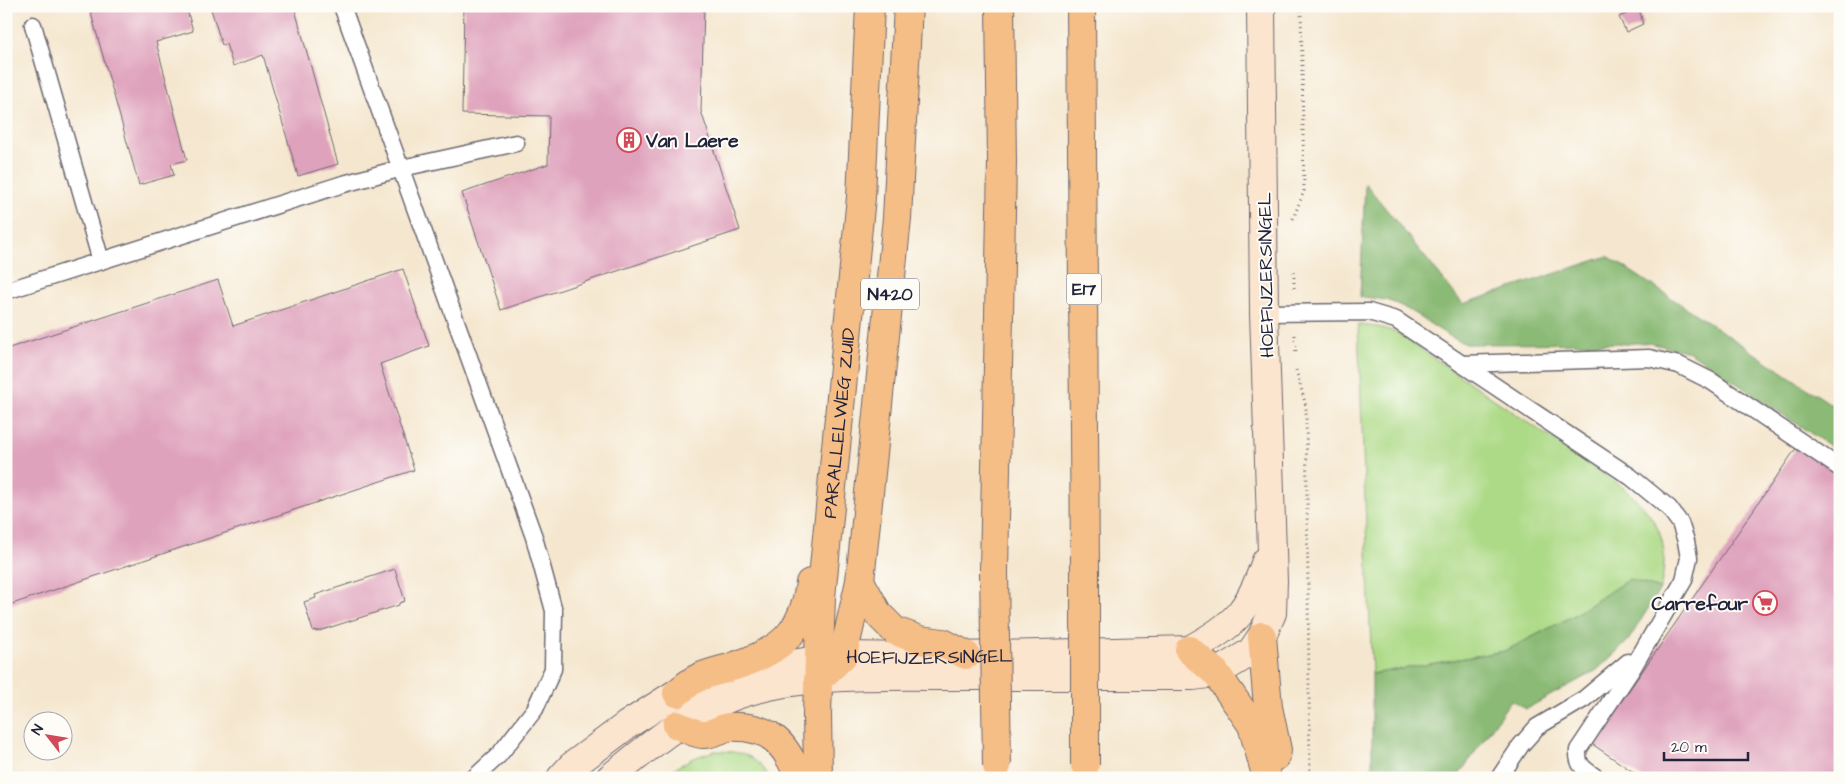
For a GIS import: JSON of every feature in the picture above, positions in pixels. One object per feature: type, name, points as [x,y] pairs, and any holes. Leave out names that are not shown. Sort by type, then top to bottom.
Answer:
[{"type":"highway","name":"PARALLELWEG ZUID","points":[[827,666],[822,596],[830,523],[837,427],[862,197],[870,6]]},
{"type":"highway","name":"PARALLELWEG ZUID","points":[[827,666],[860,582],[897,218],[908,6]]},
{"type":"highway","points":[[997,772],[994,572],[1002,161],[1000,6]]},
{"type":"highway","name":"E17","points":[[1081,6],[1085,771]]},
{"type":"highway","points":[[677,693],[695,679],[756,659],[775,649],[791,634],[803,616],[812,570],[830,523]]},
{"type":"highway","points":[[860,582],[878,614],[895,631],[920,640],[943,643],[966,655]]},
{"type":"highway","points":[[1262,636],[1268,707],[1277,750],[1273,778]]},
{"type":"highway","points":[[1190,650],[1216,673],[1252,725],[1267,778]]},
{"type":"highway","points":[[818,778],[827,666]]},
{"type":"highway","points":[[677,725],[704,734],[728,727],[755,729],[780,742],[792,759],[799,778]]},
{"type":"street","name":"HOEFIJZERSINGEL","points":[[610,778],[677,725],[729,698],[774,686],[827,666],[909,676],[1193,676],[1216,673],[1251,652],[1262,636],[1272,614],[1272,544],[1264,313],[1261,6]]},
{"type":"street","name":"HOEFIJZERSINGEL","points":[[561,778],[572,766],[627,725],[677,693],[725,677],[766,668],[827,666],[966,655],[1190,650],[1216,636],[1241,614],[1256,590],[1272,544]]},
{"type":"lane","points":[[342,6],[534,537],[554,611],[553,669],[535,708],[499,755],[474,778]]},
{"type":"lane","points":[[33,25],[101,261]]},
{"type":"lane","points":[[6,291],[340,185],[402,168],[516,143]]},
{"type":"lane","points":[[1264,313],[1369,312],[1383,314],[1396,320],[1631,477],[1669,508],[1680,523],[1689,558],[1684,580],[1643,646],[1632,669],[1578,750],[1577,760],[1582,768],[1597,778]]},
{"type":"lane","points":[[1462,364],[1650,358],[1678,365],[1711,381],[1840,468]]},
{"type":"lane","points":[[1499,778],[1521,745],[1537,727],[1584,699],[1608,681],[1643,646]]},
{"type":"path","points":[[1293,227],[1293,217],[1304,191],[1301,6]]},
{"type":"path","points":[[1294,265],[1296,356]]},
{"type":"path","points":[[1296,365],[1296,373],[1306,406],[1310,778]]},
{"type":"green space","points":[[1365,183],[1463,304],[1608,256],[1840,410],[1840,453],[1690,352],[1649,343],[1466,344],[1394,303],[1380,299],[1360,297]]},
{"type":"green space","points":[[1358,325],[1378,327],[1396,332],[1621,486],[1634,497],[1652,519],[1662,543],[1664,556],[1660,589],[1629,579],[1571,617],[1505,651],[1372,674]]},
{"type":"green space","points":[[1629,579],[1660,589],[1628,641],[1597,670],[1526,709],[1511,700],[1457,778],[1372,778],[1372,674],[1505,651],[1571,617]]},
{"type":"green space","points":[[715,751],[747,755],[770,777],[658,778],[693,758]]},
{"type":"building","points":[[89,6],[186,6],[193,31],[156,42],[187,160],[171,164],[174,175],[139,185]]},
{"type":"building","points":[[210,6],[294,6],[338,164],[298,176],[263,55],[233,66],[226,44],[222,45]]},
{"type":"building","name":"Van Laere","points":[[464,6],[704,6],[701,111],[740,230],[501,310],[462,193],[548,164],[549,116],[462,114]]},
{"type":"building","points":[[1639,8],[1643,24],[1626,32],[1619,17]]},
{"type":"building","points":[[403,269],[429,346],[380,364],[414,470],[6,606],[6,349],[218,280],[233,326]]},
{"type":"building","name":"Carrefour","points":[[1799,444],[1840,472],[1840,778],[1642,778],[1592,744]]},
{"type":"building","points":[[395,569],[405,601],[399,603],[399,605],[316,632],[316,630],[313,631],[304,602],[316,598],[315,595]]},
{"type":"place","name":"Van Laere","points":[[629,140]]},
{"type":"place","name":"Carrefour","points":[[1765,603]]}]
